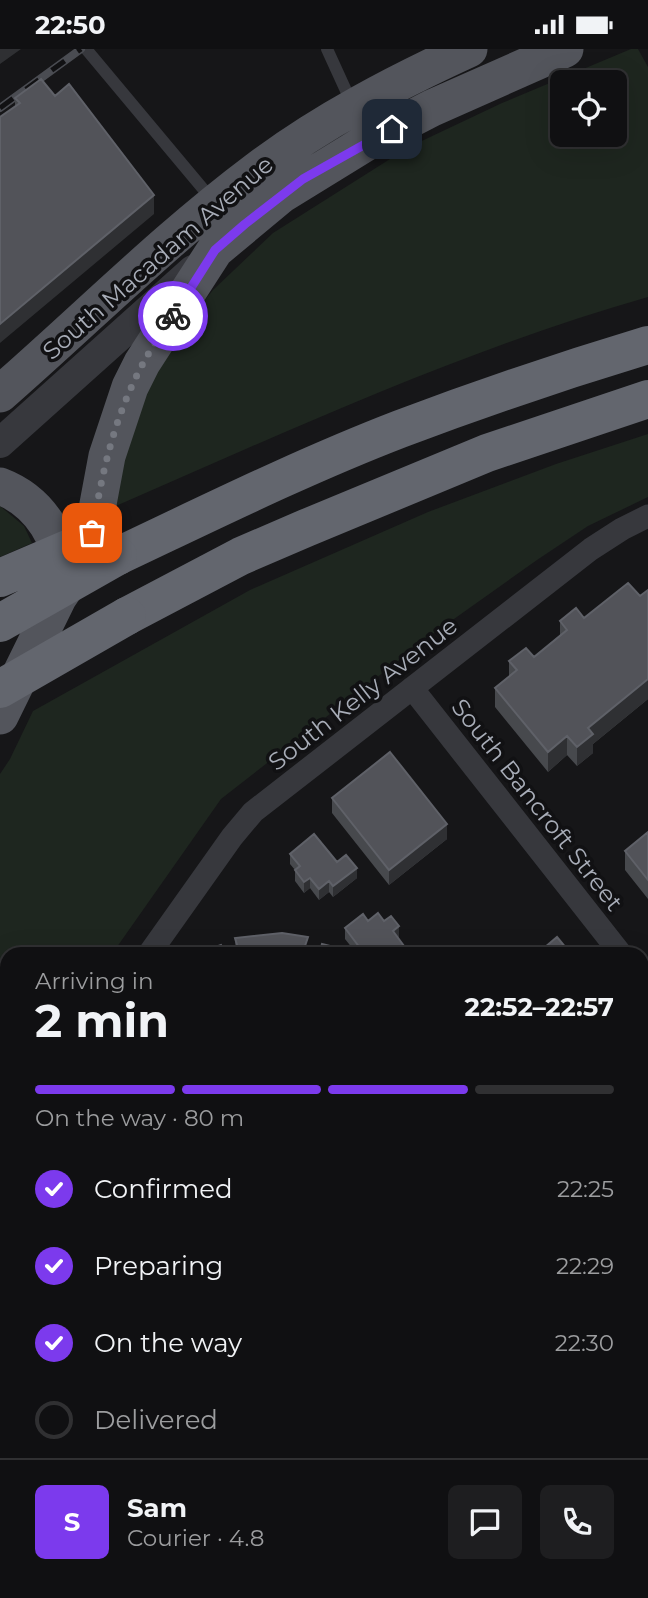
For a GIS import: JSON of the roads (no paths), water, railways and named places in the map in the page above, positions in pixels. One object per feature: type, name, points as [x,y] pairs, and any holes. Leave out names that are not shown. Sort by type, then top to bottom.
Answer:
[{"type":"highway","points":[[0,623],[118,556],[271,484],[401,429],[563,371],[648,345]]},
{"type":"highway","points":[[0,689],[127,616],[241,556],[487,453],[648,399]]},
{"type":"highway","points":[[0,578],[77,545],[118,556]]},
{"type":"main road","name":"South Macadam Avenue","points":[[215,250],[363,123],[410,76],[469,49]]},
{"type":"main road","name":"South Macadam Avenue","points":[[0,394],[154,255],[256,171],[292,145],[363,123],[432,108],[565,49]]},
{"type":"main road","points":[[0,716],[58,598],[89,552],[107,456],[130,387],[142,363],[215,250]]},
{"type":"main road","points":[[0,486],[36,509],[53,535],[60,557],[58,598]]},
{"type":"street","name":"South Macadam Avenue","points":[[0,443],[215,250]]},
{"type":"street","name":"South Kelly Avenue","points":[[154,947],[232,837],[253,812],[591,549],[648,516]]},
{"type":"street","name":"South Bancroft Street","points":[[412,688],[616,947]]},
{"type":"lane","points":[[86,49],[216,204]]},
{"type":"lane","points":[[327,49],[363,123]]},
{"type":"railway","points":[[0,108],[81,49]]}]
